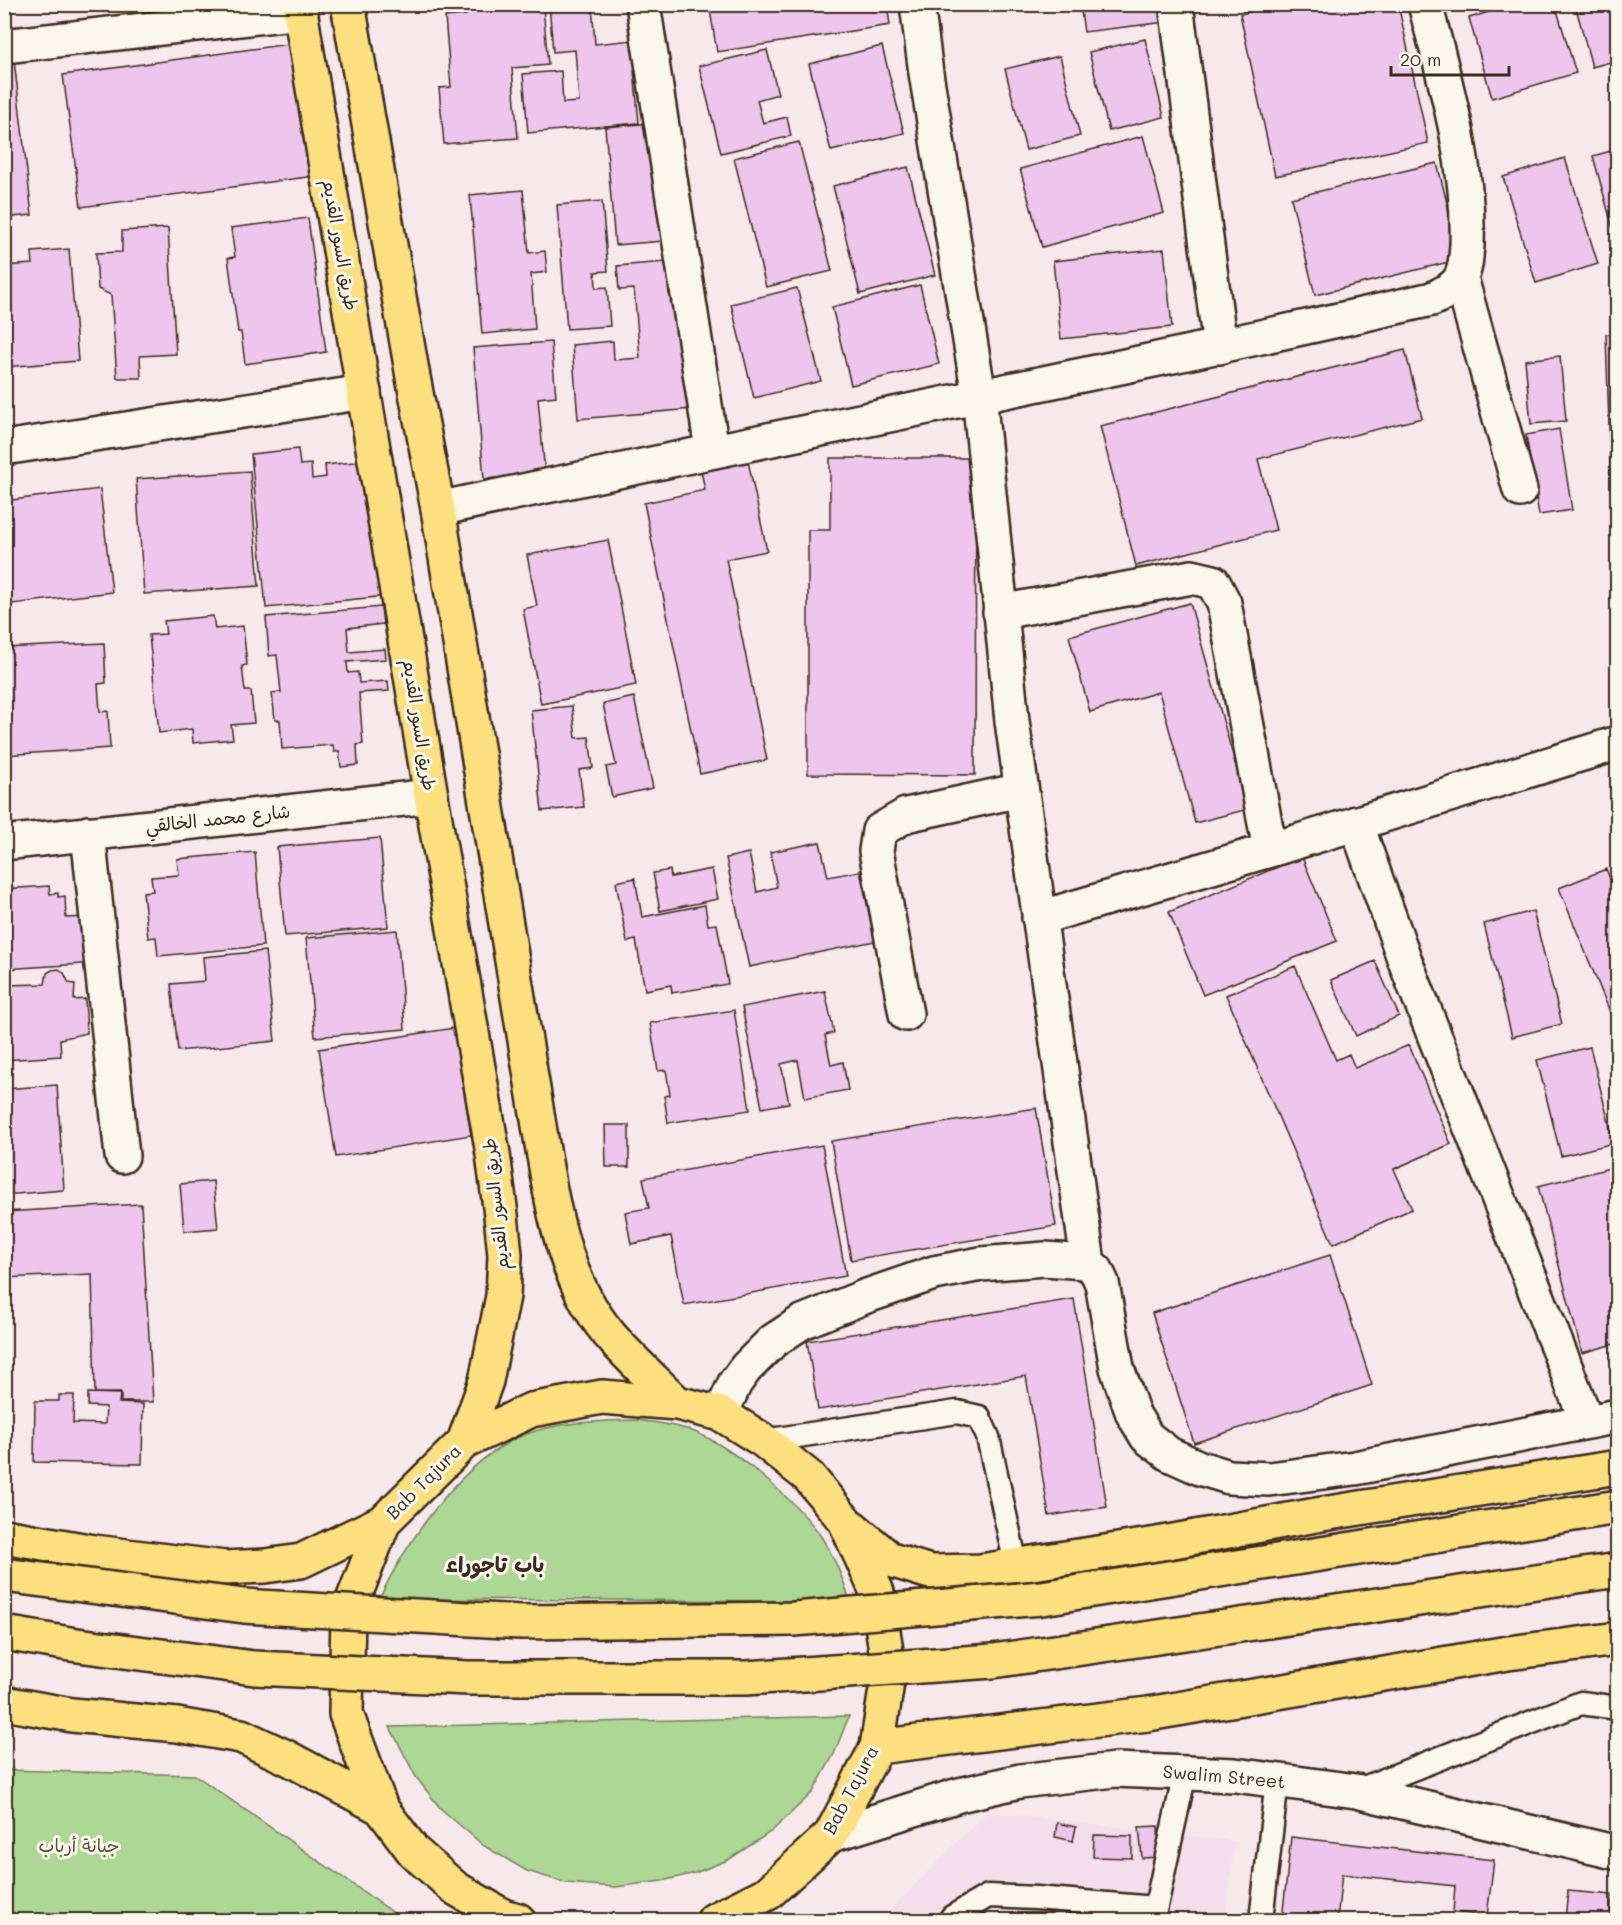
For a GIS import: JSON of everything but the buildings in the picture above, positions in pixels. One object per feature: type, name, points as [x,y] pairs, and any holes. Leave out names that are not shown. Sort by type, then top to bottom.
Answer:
[{"type":"main road","points":[[348,6],[438,509],[559,1237],[572,1274],[590,1309],[614,1340],[677,1403]]},
{"type":"main road","name":"طريق السور القديم","points":[[300,8],[493,1154],[505,1255],[503,1296],[489,1370],[464,1442]]},
{"type":"main road","name":"Bab Tajura","points":[[510,1919],[455,1888],[422,1860],[381,1808],[346,1714],[348,1613],[384,1521],[464,1442],[531,1410],[602,1397],[677,1403],[721,1414],[764,1441],[809,1477],[845,1521],[878,1592],[888,1670],[877,1747],[831,1835],[768,1893],[714,1920]]},
{"type":"main road","points":[[845,1521],[891,1560],[930,1572],[981,1571],[1617,1467]]},
{"type":"main road","points":[[4,1575],[244,1606],[520,1623],[794,1619],[1042,1598],[1617,1507]]},
{"type":"main road","points":[[4,1536],[94,1552],[225,1568],[301,1561],[384,1521]]},
{"type":"main road","points":[[4,1633],[254,1668],[469,1678],[746,1678],[993,1661],[1617,1570]]},
{"type":"main road","points":[[877,1747],[1148,1714],[1508,1653],[1617,1639]]},
{"type":"main road","points":[[4,1703],[72,1715],[177,1725],[241,1736],[288,1758],[381,1808]]},
{"type":"main road","points":[[749,1920],[768,1893]]},
{"type":"street","points":[[643,4],[712,450]]},
{"type":"street","points":[[917,4],[926,73],[979,395],[1011,722],[1088,1263]]},
{"type":"street","points":[[1176,4],[1220,347]]},
{"type":"street","points":[[1425,4],[1450,98],[1465,188],[1467,241],[1461,278],[1520,490]]},
{"type":"street","points":[[4,46],[300,8]]},
{"type":"street","points":[[438,509],[712,450],[1220,347],[1432,299],[1448,291],[1461,278]]},
{"type":"street","points":[[4,448],[364,393]]},
{"type":"street","points":[[1000,612],[1192,577],[1213,582],[1224,603],[1270,850]]},
{"type":"street","points":[[1039,918],[1270,850],[1617,743]]},
{"type":"street","points":[[906,1014],[876,851],[879,831],[906,815],[1022,790]]},
{"type":"street","name":"شارع محمد الخالقي","points":[[4,843],[431,796]]},
{"type":"street","points":[[721,1414],[735,1383],[746,1368],[773,1341],[802,1322],[934,1273],[981,1264],[1067,1259],[1088,1263],[1096,1270],[1102,1283],[1117,1368],[1133,1414],[1147,1437],[1169,1454],[1200,1468],[1229,1477],[1269,1479],[1355,1467],[1602,1419],[1405,961],[1356,823]]},
{"type":"street","points":[[88,833],[122,1156]]},
{"type":"street","name":"Swalim Street","points":[[831,1835],[959,1795],[1020,1781],[1115,1770],[1235,1775],[1356,1791],[1617,1853]]},
{"type":"lane","points":[[764,1441],[957,1412],[979,1417],[988,1437],[1016,1565]]},
{"type":"lane","points":[[1356,1791],[1581,1703],[1617,1708]]},
{"type":"lane","points":[[950,1920],[988,1896],[1036,1898],[1154,1914],[1185,1773]]},
{"type":"lane","points":[[1261,1920],[1277,1781]]},
{"type":"shaded area","points":[[987,1812],[1235,1841],[1225,1920],[880,1920]]},
{"type":"green space","points":[[639,1420],[679,1427],[708,1438],[763,1477],[798,1509],[822,1538],[838,1568],[850,1601],[379,1599],[403,1556],[433,1512],[469,1472],[489,1455],[524,1435],[555,1426]]},
{"type":"green space","points":[[849,1716],[834,1754],[813,1792],[772,1831],[728,1860],[695,1873],[662,1881],[615,1887],[566,1883],[527,1871],[484,1846],[440,1808],[416,1777],[390,1727]]},
{"type":"green space","name":"جبانة أرباب","points":[[5,1770],[195,1775],[404,1920],[5,1920]]},
{"type":"district","name":"باب تاجوراء","points":[[495,1565]]}]
